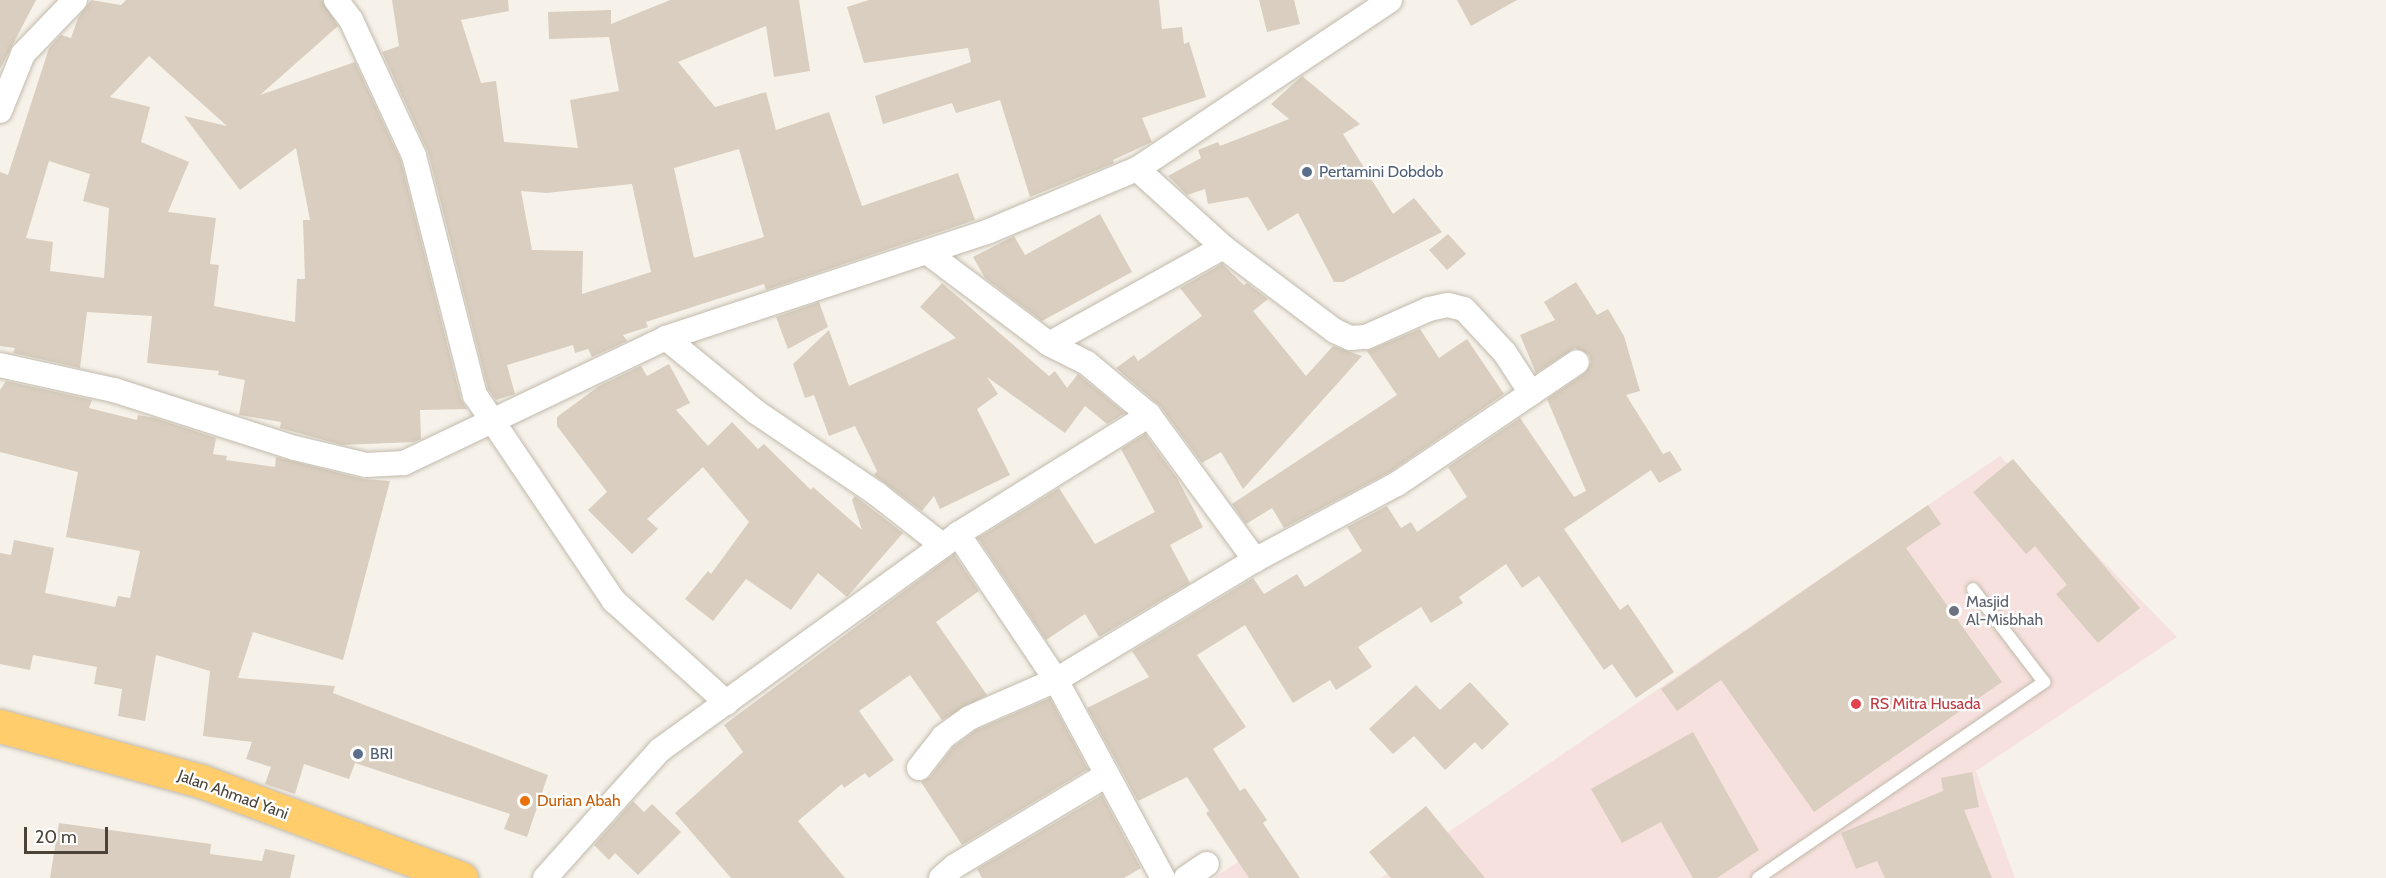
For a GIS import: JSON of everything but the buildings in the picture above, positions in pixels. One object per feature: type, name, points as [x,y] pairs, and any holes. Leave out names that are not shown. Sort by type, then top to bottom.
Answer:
[{"type":"highway","name":"Jalan Ahmad Yani","points":[[0,726],[201,781],[461,878]]},
{"type":"street","points":[[0,111],[23,54],[75,0]]},
{"type":"street","points":[[336,0],[351,20],[414,156],[475,395],[614,601],[727,703]]},
{"type":"street","points":[[0,365],[114,390],[296,448],[366,465],[404,463],[490,420],[584,380],[666,338],[987,232],[1137,169],[1390,0]]},
{"type":"street","points":[[1137,169],[1223,247],[1335,331],[1350,338],[1366,337],[1439,307],[1464,309],[1505,353],[1531,393]]},
{"type":"street","points":[[1049,344],[1223,247]]},
{"type":"street","points":[[928,253],[1049,344],[1087,363],[1149,416],[1255,560]]},
{"type":"street","points":[[666,338],[756,412],[950,539],[1056,680],[1105,776],[1163,878]]},
{"type":"street","points":[[919,768],[943,737],[969,718],[1056,680],[1255,560],[1397,484],[1577,362]]},
{"type":"street","points":[[545,878],[660,750],[950,539],[1149,416]]},
{"type":"street","points":[[941,878],[955,866],[1105,776]]},
{"type":"street","points":[[1186,878],[1207,864]]},
{"type":"lane","points":[[1758,878],[2044,682],[1973,589]]},
{"type":"shaded area","name":"RS Mitra Husada","points":[[2000,456],[2177,637],[1976,771],[2015,878],[1381,878]]},
{"type":"shaded area","points":[[1248,855],[1268,878],[1214,878]]},
{"type":"place","name":"Pertamini Dobdob","points":[[1307,172]]},
{"type":"place","name":"Masjid Al-Misbhah","points":[[1954,611]]},
{"type":"place","name":"RS Mitra Husada","points":[[1856,704]]},
{"type":"place","name":"BRI","points":[[358,754]]},
{"type":"place","name":"Durian Abah","points":[[525,801]]}]
